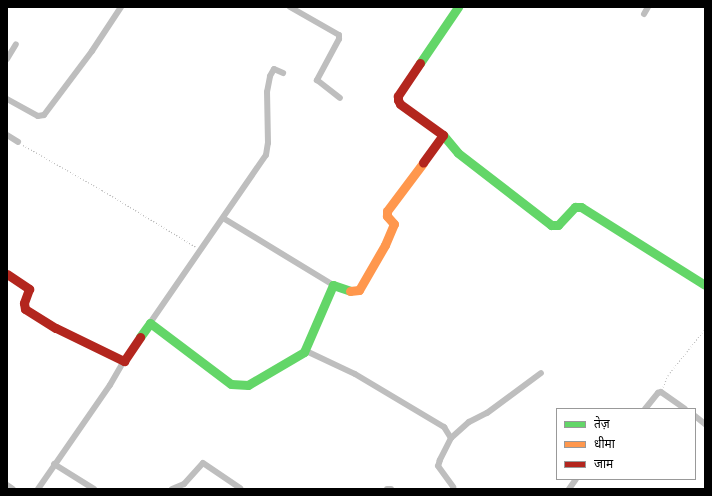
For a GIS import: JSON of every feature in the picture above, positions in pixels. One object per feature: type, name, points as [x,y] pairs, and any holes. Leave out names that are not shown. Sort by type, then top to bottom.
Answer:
[{"type":"street","points":[[7,99],[38,116],[44,115],[92,51],[121,7]]},
{"type":"street","points":[[290,7],[339,35],[339,39],[317,80],[340,98]]},
{"type":"street","points":[[458,7],[398,98],[400,104],[443,135],[458,153],[551,225],[558,225],[575,207],[581,207],[705,285]]},
{"type":"street","points":[[644,14],[648,7]]},
{"type":"street","points":[[7,59],[16,44]]},
{"type":"street","points":[[38,489],[110,385],[150,322],[266,155],[268,143],[267,92],[270,76],[274,69],[283,73]]},
{"type":"street","points":[[223,218],[333,285],[352,292],[359,290],[393,228],[393,222],[386,216],[387,211],[443,135]]},
{"type":"street","points":[[7,136],[18,142]]},
{"type":"street","points":[[7,274],[29,289],[24,303],[25,308],[56,328],[124,361]]},
{"type":"street","points":[[150,322],[231,384],[248,385],[304,350],[333,285]]},
{"type":"street","points":[[304,350],[355,374],[423,414],[444,427],[451,438]]},
{"type":"street","points":[[453,488],[438,466],[451,438],[469,422],[487,413],[541,373]]},
{"type":"street","points":[[646,408],[658,393],[662,392],[685,408]]},
{"type":"street","points":[[696,417],[705,424]]},
{"type":"street","points":[[172,489],[184,484],[203,463],[240,488]]},
{"type":"street","points":[[54,464],[94,489]]},
{"type":"street","points":[[569,489],[575,480]]},
{"type":"street","points":[[7,485],[13,489]]},
{"type":"path","points":[[18,142],[200,249]]},
{"type":"path","points":[[662,392],[668,375],[705,329]]},
{"type":"traffic: fast","points":[[420,63],[458,7]]},
{"type":"traffic: fast","points":[[443,135],[458,153],[551,225],[558,225],[575,207],[581,207],[705,285]]},
{"type":"traffic: fast","points":[[140,337],[150,323],[231,384],[248,385],[304,352],[333,285],[350,291]]},
{"type":"traffic: slow","points":[[350,291],[359,290],[385,245],[394,224],[387,216],[387,211],[423,163]]},
{"type":"traffic: jam","points":[[420,63],[398,96],[398,100],[400,104],[443,135],[423,163]]},
{"type":"traffic: jam","points":[[7,274],[29,289],[24,303],[25,309],[56,328],[124,361],[140,337]]}]
